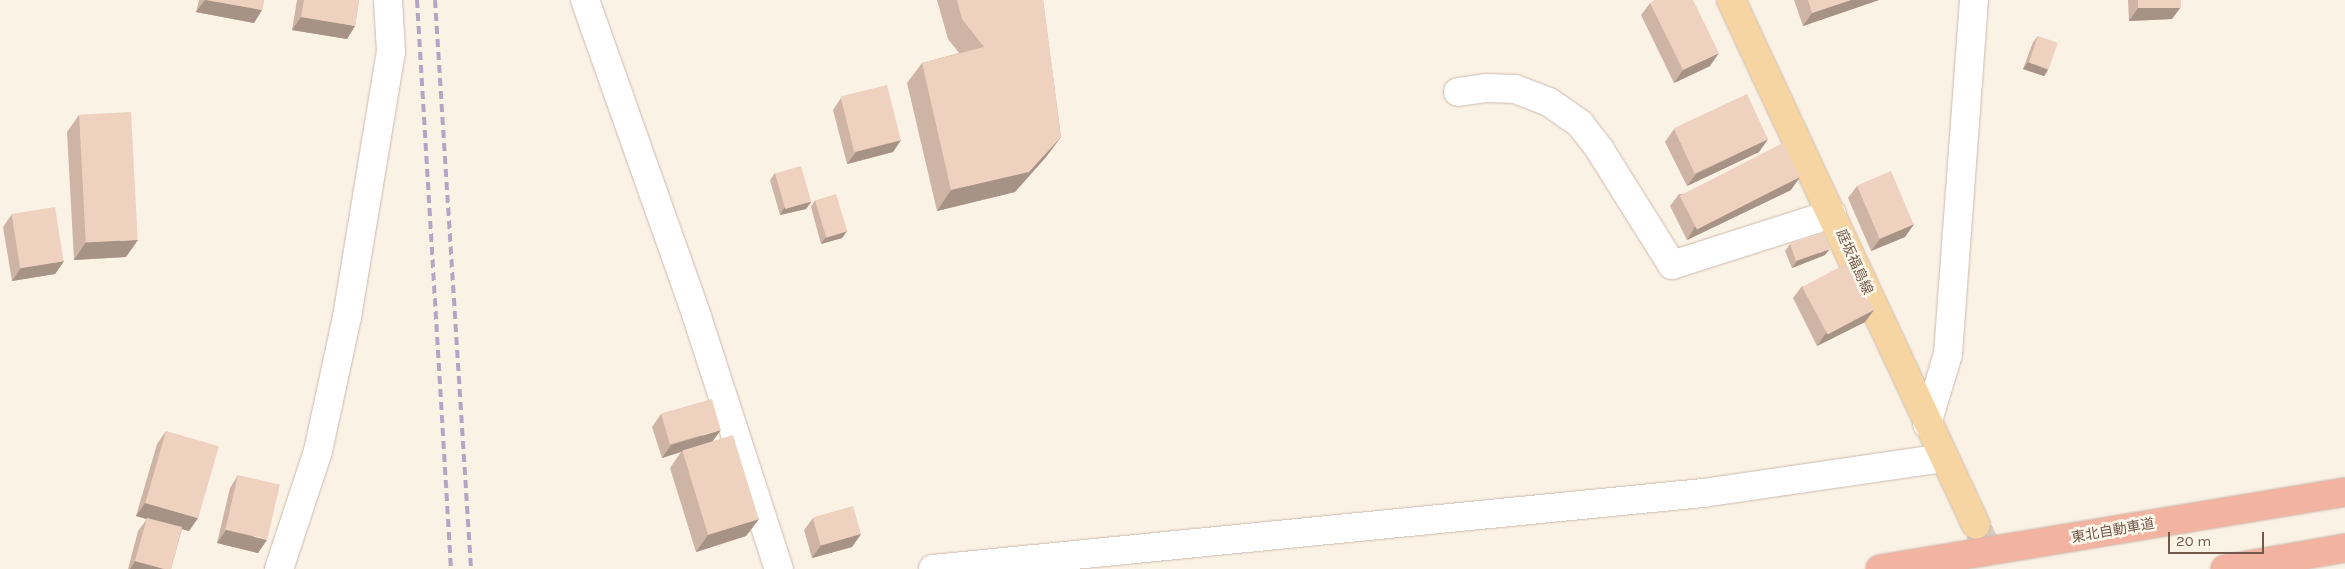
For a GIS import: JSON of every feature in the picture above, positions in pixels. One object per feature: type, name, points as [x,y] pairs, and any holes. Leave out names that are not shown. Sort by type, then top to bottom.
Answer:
[{"type":"highway","name":"東北自動車道","points":[[1880,569],[2345,492]]},
{"type":"highway","points":[[2225,569],[2345,548]]},
{"type":"main road","name":"庭坂福島線","points":[[1731,0],[1832,214],[1927,424],[1976,525]]},
{"type":"street","points":[[279,569],[318,451],[347,317],[391,52],[388,0]]},
{"type":"street","points":[[584,0],[696,317],[779,569]]},
{"type":"street","points":[[1927,424],[1948,354],[1974,0]]},
{"type":"street","points":[[1458,92],[1486,88],[1515,89],[1549,102],[1580,124],[1600,150],[1672,265],[1832,214]]},
{"type":"street","points":[[933,569],[1703,493],[1944,458]]},
{"type":"building","points":[[207,0],[264,0],[262,10]]},
{"type":"building","points":[[304,0],[359,0],[355,26],[301,17]]},
{"type":"building","points":[[957,0],[1043,0],[1061,137],[1029,172],[951,190],[922,63],[984,47],[962,19]]},
{"type":"building","points":[[1655,0],[1693,0],[1719,53],[1683,70],[1650,3]]},
{"type":"building","points":[[1808,0],[1851,0],[1812,13]]},
{"type":"building","points":[[2138,0],[2181,0],[2181,8],[2138,8]]},
{"type":"building","points":[[2038,36],[2058,43],[2049,69],[2029,62]]},
{"type":"building","points":[[887,85],[901,140],[854,152],[840,97]]},
{"type":"building","points":[[1747,94],[1768,139],[1695,174],[1674,128]]},
{"type":"building","points":[[131,112],[138,240],[86,243],[79,115]]},
{"type":"building","points":[[1783,143],[1800,177],[1697,230],[1680,196]]},
{"type":"building","points":[[801,166],[811,202],[785,209],[775,173]]},
{"type":"building","points":[[1891,171],[1914,224],[1880,239],[1857,185]]},
{"type":"building","points":[[836,194],[847,231],[826,238],[815,200]]},
{"type":"building","points":[[55,207],[64,261],[20,268],[12,214]]},
{"type":"building","points":[[1824,232],[1830,249],[1796,261],[1790,244]]},
{"type":"building","points":[[1849,262],[1874,310],[1828,335],[1802,287]]},
{"type":"building","points":[[712,399],[721,430],[670,444],[661,414]]},
{"type":"building","points":[[166,431],[219,446],[198,518],[145,503]]},
{"type":"building","points":[[733,435],[759,519],[708,535],[682,450]]},
{"type":"building","points":[[238,475],[280,485],[267,539],[225,530]]},
{"type":"building","points":[[853,506],[861,534],[821,545],[813,518]]},
{"type":"building","points":[[147,518],[182,527],[171,569],[164,569],[135,561]]},
{"type":"tunnel","points":[[1979,531],[1998,569]]},
{"type":"railway","points":[[417,0],[451,569]]},
{"type":"railway","points":[[435,0],[471,569]]}]
